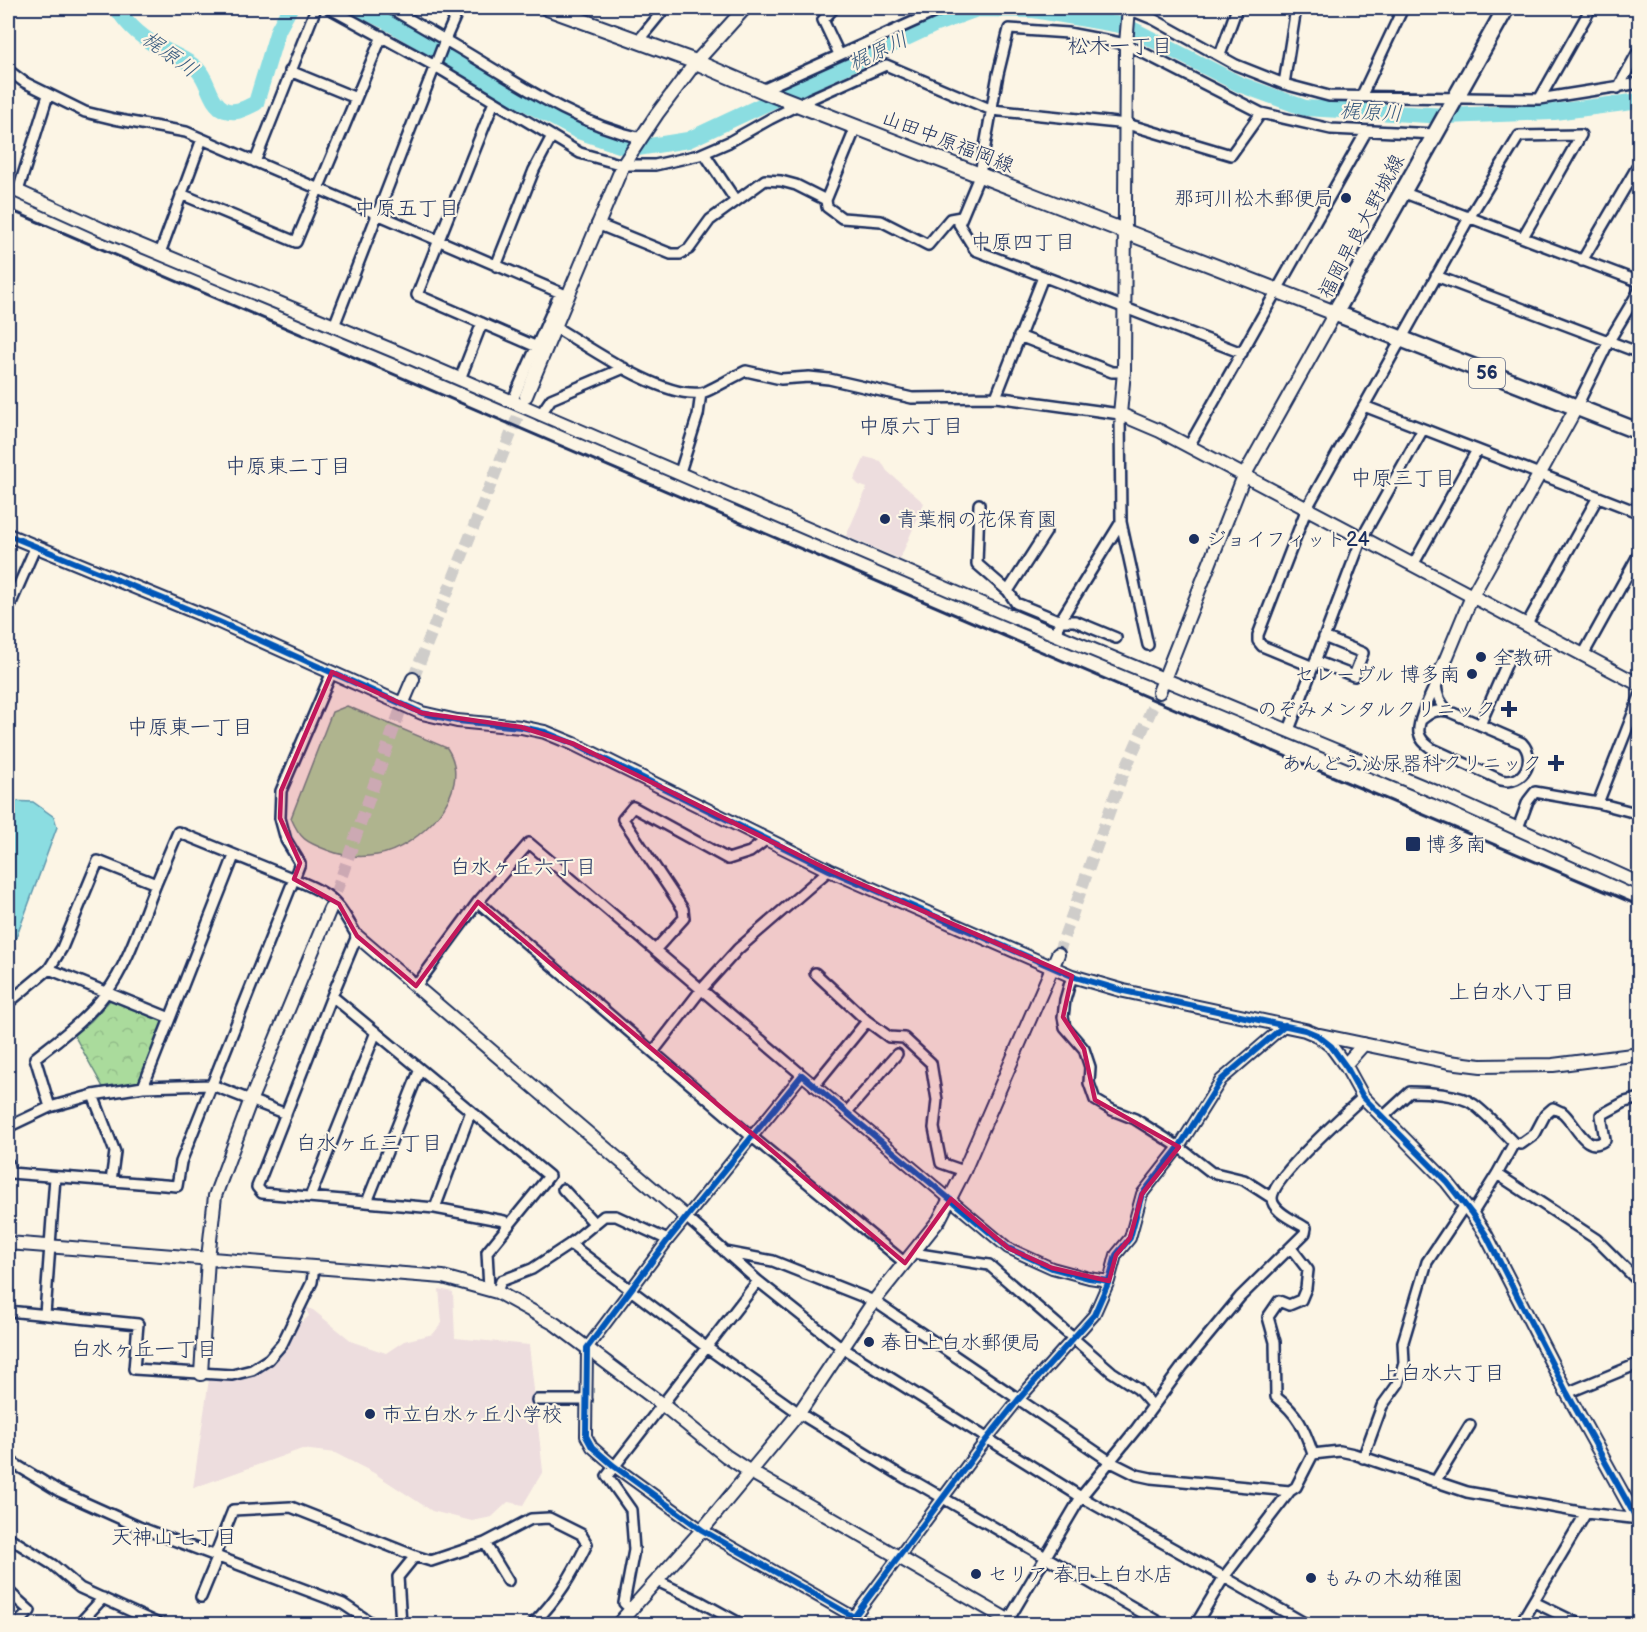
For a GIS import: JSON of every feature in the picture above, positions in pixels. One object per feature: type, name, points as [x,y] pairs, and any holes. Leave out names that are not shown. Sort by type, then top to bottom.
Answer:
[{"type":"main road","name":"山田中原福岡線","points":[[547,8],[696,62],[856,128],[1335,313]]},
{"type":"main road","points":[[1456,100],[1506,8]]},
{"type":"main road","name":"福岡早良大野城線","points":[[1456,100],[1335,313],[1640,432]]},
{"type":"street","points":[[255,162],[316,8]]},
{"type":"street","points":[[329,8],[435,66],[580,153],[624,163],[655,165],[704,153],[729,142],[795,103],[886,65],[992,110],[1127,123],[1232,154],[1261,113]]},
{"type":"street","points":[[390,8],[538,95],[596,126],[639,139]]},
{"type":"street","points":[[334,326],[376,214],[459,8]]},
{"type":"street","points":[[638,41],[665,8]]},
{"type":"street","points":[[512,402],[624,163],[696,62],[745,8]]},
{"type":"street","points":[[834,8],[824,20],[839,54]]},
{"type":"street","points":[[764,91],[839,54],[944,8]]},
{"type":"street","points":[[1148,645],[1121,522],[1120,414],[1124,372],[1128,8],[1162,23],[1236,65],[1284,84],[1329,96],[1456,100],[1540,98],[1640,83]]},
{"type":"street","points":[[1220,55],[1237,8]]},
{"type":"street","points":[[1284,84],[1296,8]]},
{"type":"street","points":[[1361,97],[1403,8]]},
{"type":"street","points":[[1540,98],[1591,8]]},
{"type":"street","points":[[1242,353],[975,250],[959,224],[980,174],[1009,29],[1068,33],[1126,44],[1261,113],[1331,129],[1366,132],[1438,130]]},
{"type":"street","points":[[181,194],[297,242],[382,36]]},
{"type":"street","points":[[1618,88],[1640,48]]},
{"type":"street","points":[[8,70],[24,82],[85,112],[186,132],[438,242],[564,294]]},
{"type":"street","points":[[290,71],[356,98]]},
{"type":"street","points":[[48,95],[13,189],[540,415],[680,472],[981,603],[1058,627],[1075,621],[1116,638]]},
{"type":"street","points":[[494,102],[417,295],[537,347]]},
{"type":"street","points":[[856,128],[826,200],[827,207],[842,218],[881,221],[928,245],[950,219],[961,217]]},
{"type":"street","points":[[1189,446],[1366,132]]},
{"type":"street","points":[[1324,637],[1363,653],[1354,676],[1262,646],[1258,641],[1258,635],[1307,508],[1469,218],[1519,136],[1581,135],[1523,237]]},
{"type":"street","points":[[496,266],[534,170],[552,136]]},
{"type":"street","points":[[160,253],[202,139]]},
{"type":"street","points":[[704,153],[736,201]]},
{"type":"street","points":[[1582,261],[1640,162]]},
{"type":"street","points":[[597,224],[671,254],[680,254],[689,249],[710,220],[765,180],[796,185],[826,200]]},
{"type":"street","points":[[1402,192],[1640,282]]},
{"type":"street","points":[[1437,276],[1640,353]]},
{"type":"street","points":[[996,397],[1043,277]]},
{"type":"street","points":[[1421,720],[1430,712],[1448,711],[1522,743],[1528,749],[1530,758],[1519,780],[1510,782],[1501,780],[1431,748],[1422,741],[1419,732],[1421,720],[1472,596],[1640,289]]},
{"type":"street","points":[[526,396],[555,327],[564,294]]},
{"type":"street","points":[[1159,692],[1244,476],[1335,313]]},
{"type":"street","points":[[460,379],[482,323]]},
{"type":"street","points":[[555,327],[624,368],[666,389],[686,393],[701,393],[746,371],[771,378],[829,379],[912,398],[996,397],[1120,414],[1140,421],[1189,446],[1640,685]]},
{"type":"street","points":[[1019,336],[1112,372],[1124,372]]},
{"type":"street","points":[[540,415],[551,399],[624,368]]},
{"type":"street","points":[[680,472],[698,415],[701,393]]},
{"type":"street","points":[[1364,406],[1640,513]]},
{"type":"street","points":[[1289,730],[1362,538],[1424,429]]},
{"type":"street","points":[[1413,565],[1477,450]]},
{"type":"street","points":[[1527,624],[1598,497]]},
{"type":"street","points":[[979,504],[977,564],[1008,591],[1016,603],[1058,627],[1164,680],[1289,730],[1518,828],[1640,884]]},
{"type":"street","points":[[1058,627],[1121,522]]},
{"type":"street","points":[[1008,591],[1046,532]]},
{"type":"street","points":[[8,535],[123,582],[422,713],[457,721],[521,727],[545,732],[574,744],[829,870],[1072,976],[1124,991],[1449,1062],[1481,1066],[1553,1065],[1640,1054]]},
{"type":"street","points":[[8,610],[36,548]]},
{"type":"street","points":[[1583,655],[1640,552]]},
{"type":"street","points":[[1480,725],[1510,656]]},
{"type":"street","points":[[8,1163],[10,1173],[177,1186],[181,1162],[300,863],[286,840],[280,818],[281,791],[332,672]]},
{"type":"street","points":[[404,700],[413,679]]},
{"type":"street","points":[[1436,683],[1437,695],[1441,704],[1448,711]]},
{"type":"street","points":[[1599,803],[1640,696]]},
{"type":"street","points":[[1518,828],[1528,801],[1535,792],[1599,803],[1640,814]]},
{"type":"street","points":[[655,950],[684,918],[683,909],[623,819],[633,807],[728,859],[750,852],[767,839]]},
{"type":"street","points":[[50,1107],[35,1058],[72,1029],[106,993],[120,971],[178,832],[294,879],[326,893],[339,904],[357,936],[758,1281],[841,1347],[986,1440],[1081,1497],[1306,1624]]},
{"type":"street","points":[[416,986],[478,902],[529,843],[1008,1248],[1052,1268],[1109,1281]]},
{"type":"street","points":[[143,1087],[234,856]]},
{"type":"street","points":[[8,1003],[49,969],[62,948],[99,861],[156,884]]},
{"type":"street","points":[[653,1052],[701,990],[738,949],[829,870]]},
{"type":"street","points":[[478,902],[751,1136],[909,1258],[989,1265],[1112,1372],[1138,1389],[1152,1405]]},
{"type":"street","points":[[201,1374],[208,1258],[215,1196],[251,1100],[330,909]]},
{"type":"street","points":[[357,936],[257,1187],[262,1193],[435,1208],[504,1221],[507,1226]]},
{"type":"street","points":[[618,1624],[702,1530],[799,1413],[841,1347],[874,1301],[939,1220],[964,1172],[1058,954]]},
{"type":"street","points":[[49,969],[170,1018]]},
{"type":"street","points":[[815,973],[867,1021],[889,1037],[904,1038],[931,1063],[937,1100],[934,1128],[941,1163],[964,1172]]},
{"type":"street","points":[[1072,976],[1063,1017],[1065,1026],[1084,1049],[1090,1067],[1089,1083],[1095,1100],[1135,1119],[1179,1147],[1212,1172],[1244,1180],[1272,1198]]},
{"type":"street","points":[[332,996],[549,1176],[487,1252],[493,1290]]},
{"type":"street","points":[[814,1086],[867,1021]]},
{"type":"street","points":[[851,1621],[986,1440],[1018,1400],[1094,1315],[1109,1281],[1116,1255],[1130,1239],[1142,1194],[1179,1147],[1221,1080],[1285,1025]]},
{"type":"street","points":[[310,1197],[376,1032]]},
{"type":"street","points":[[1317,1035],[1331,1046],[1363,1097],[1447,1182],[1486,1235],[1568,1393],[1639,1522]]},
{"type":"street","points":[[1345,1065],[1364,1044]]},
{"type":"street","points":[[846,1113],[897,1054]]},
{"type":"street","points":[[367,1202],[420,1069]]},
{"type":"street","points":[[802,1075],[686,1217],[587,1348],[586,1436],[592,1447],[614,1466],[702,1530],[851,1621],[870,1624]]},
{"type":"street","points":[[8,1127],[50,1107],[93,1095],[143,1087],[212,1085],[286,1114]]},
{"type":"street","points":[[1383,1118],[1410,1092],[1448,1096],[1472,1102],[1514,1143],[1521,1144],[1535,1134],[1545,1115],[1553,1108],[1562,1112],[1583,1138],[1592,1145],[1598,1145],[1605,1140],[1600,1115],[1625,1102],[1640,1098]]},
{"type":"street","points":[[93,1095],[115,1152],[111,1181]]},
{"type":"street","points":[[8,1242],[443,1278],[493,1290],[529,1308],[587,1348],[726,1456],[749,1471],[1010,1623],[1044,1557],[1081,1497],[1240,1297],[1305,1233],[1306,1228],[1275,1207],[1272,1198],[1276,1187],[1309,1147],[1363,1097]]},
{"type":"street","points":[[435,1208],[471,1111]]},
{"type":"street","points":[[1363,1458],[1382,1406],[1398,1384],[1404,1363],[1403,1342],[1427,1262],[1497,1174],[1514,1143]]},
{"type":"street","points":[[1497,1174],[1596,1239],[1640,1283]]},
{"type":"street","points":[[45,1314],[55,1177]]},
{"type":"street","points":[[563,1188],[594,1224]]},
{"type":"street","points":[[493,1290],[501,1281],[532,1269],[570,1244],[604,1216],[616,1216],[668,1240]]},
{"type":"street","points":[[570,1244],[706,1347],[799,1413],[905,1478],[1162,1624]]},
{"type":"street","points":[[1196,1624],[1224,1577],[1290,1491],[1296,1487],[1313,1454],[1308,1438],[1293,1410],[1276,1397],[1275,1342],[1268,1317],[1279,1301],[1288,1305],[1301,1300],[1306,1288],[1308,1270],[1291,1248]]},
{"type":"street","points":[[725,1252],[773,1261],[874,1301],[1110,1461],[1137,1475],[1290,1491]]},
{"type":"street","points":[[8,1311],[138,1324],[134,1369],[232,1375],[252,1370],[269,1359],[282,1344],[312,1282],[314,1267]]},
{"type":"street","points":[[632,1610],[624,1603],[634,1550],[632,1510],[607,1476],[758,1281]]},
{"type":"street","points":[[1568,1393],[1640,1363]]},
{"type":"street","points":[[537,1400],[587,1400]]},
{"type":"street","points":[[1435,1482],[1470,1425]]},
{"type":"street","points":[[1313,1454],[1340,1451],[1467,1492],[1639,1522]]},
{"type":"street","points":[[8,1460],[59,1491],[139,1527],[343,1604],[374,1624]]},
{"type":"street","points":[[201,1597],[233,1510],[291,1507],[431,1561],[485,1543],[531,1519],[549,1518],[581,1534],[587,1544],[570,1579],[534,1624]]},
{"type":"street","points":[[1520,1624],[1586,1513]]},
{"type":"street","points":[[8,1537],[53,1565],[80,1588],[159,1624]]},
{"type":"street","points":[[485,1543],[508,1581]]},
{"type":"street","points":[[401,1624],[398,1577],[415,1556]]},
{"type":"street","points":[[657,1581],[741,1624]]},
{"type":"street","points":[[8,1591],[30,1611],[17,1624]]},
{"type":"street","points":[[79,1624],[103,1598]]},
{"type":"street","points":[[1534,1602],[1579,1624]]},
{"type":"highlighted area","points":[[332,672],[422,713],[521,727],[574,744],[829,870],[1072,976],[1063,1017],[1084,1049],[1095,1100],[1179,1147],[1142,1194],[1130,1238],[1116,1255],[1109,1281],[1052,1268],[1008,1248],[951,1199],[905,1263],[478,902],[416,986],[357,936],[339,904],[294,879],[300,863],[280,818],[281,791]]},
{"type":"shaded area","name":"青葉桐の花保育園","points":[[865,457],[881,461],[887,471],[924,503],[900,559],[846,536],[867,488],[854,480]]},
{"type":"shaded area","name":"市立白水ヶ丘小学校","points":[[439,1289],[453,1292],[455,1338],[529,1345],[543,1471],[523,1505],[508,1502],[492,1517],[472,1521],[432,1511],[374,1473],[335,1453],[302,1449],[193,1488],[209,1379],[235,1379],[254,1375],[273,1361],[284,1349],[297,1322],[302,1322],[309,1316],[305,1307],[313,1310],[353,1342],[386,1353],[404,1341],[433,1334],[442,1323]]},
{"type":"green space","points":[[347,706],[447,748],[454,765],[454,782],[448,799],[438,815],[425,830],[409,842],[377,855],[351,856],[320,847],[309,842],[297,831],[291,818],[332,712]]},
{"type":"green space","points":[[111,999],[164,1021],[139,1083],[104,1089],[74,1035],[91,1021]]},
{"type":"water","points":[[8,801],[33,802],[54,817],[57,827],[16,938],[8,940]]},
{"type":"waterway","name":"梶原川","points":[[117,8],[126,21],[144,38],[193,66],[201,74],[212,97],[220,107],[233,111],[256,103],[278,30],[290,8]]},
{"type":"waterway","name":"梶原川","points":[[359,8],[388,22],[496,87],[578,131],[631,149],[688,140],[936,24],[977,9],[1034,10],[1126,26],[1239,84],[1305,108],[1445,116],[1554,112],[1640,101]]},
{"type":"tunnel","points":[[413,679],[526,396]]},
{"type":"tunnel","points":[[1058,954],[1121,779],[1159,692]]},
{"type":"tunnel","points":[[330,909],[404,700]]},
{"type":"railway","points":[[8,209],[1640,906]]},
{"type":"cycle path","points":[[8,535],[217,621],[422,713],[457,721],[521,727],[545,732],[574,744],[829,870],[1072,976],[1124,991],[1305,1030],[1317,1035],[1331,1046],[1347,1068],[1363,1097],[1447,1182],[1486,1235],[1567,1393],[1640,1525]]},
{"type":"cycle path","points":[[1109,1281],[1052,1268],[1008,1248],[802,1075],[668,1240],[587,1348],[586,1436],[592,1447],[614,1466],[702,1530],[854,1617],[986,1440],[1018,1400],[1094,1315],[1109,1281],[1116,1255],[1130,1238],[1142,1194],[1179,1147],[1221,1080],[1285,1025]]},
{"type":"place","name":"那珂川松木郵便局","points":[[1346,198]]},
{"type":"place","name":"青葉桐の花保育園","points":[[885,519]]},
{"type":"place","name":"ジョイフィット24","points":[[1194,539]]},
{"type":"place","name":"全教研","points":[[1481,657]]},
{"type":"place","name":"セレーヴル 博多南","points":[[1472,674]]},
{"type":"place","name":"のぞみメンタルクリニック","points":[[1509,709]]},
{"type":"place","name":"あんどう泌尿器科クリニック","points":[[1556,763]]},
{"type":"place","name":"博多南","points":[[1413,844]]},
{"type":"place","name":"春日上白水郵便局","points":[[869,1342]]},
{"type":"place","name":"市立白水ヶ丘小学校","points":[[370,1414]]},
{"type":"place","name":"セリア 春日上白水店","points":[[976,1574]]},
{"type":"place","name":"もみの木幼稚園","points":[[1311,1578]]},
{"type":"district","name":"松木一丁目","points":[[1120,46]]},
{"type":"district","name":"中原五丁目","points":[[407,208]]},
{"type":"district","name":"中原四丁目","points":[[1023,242]]},
{"type":"district","name":"中原六丁目","points":[[911,426]]},
{"type":"district","name":"中原東二丁目","points":[[288,466]]},
{"type":"district","name":"中原三丁目","points":[[1403,478]]},
{"type":"district","name":"中原東一丁目","points":[[190,727]]},
{"type":"district","name":"白水ヶ丘六丁目","points":[[523,867]]},
{"type":"district","name":"上白水八丁目","points":[[1512,992]]},
{"type":"district","name":"白水ヶ丘三丁目","points":[[369,1143]]},
{"type":"district","name":"白水ヶ丘一丁目","points":[[144,1349]]},
{"type":"district","name":"上白水六丁目","points":[[1442,1373]]},
{"type":"district","name":"天神山七丁目","points":[[174,1537]]}]
